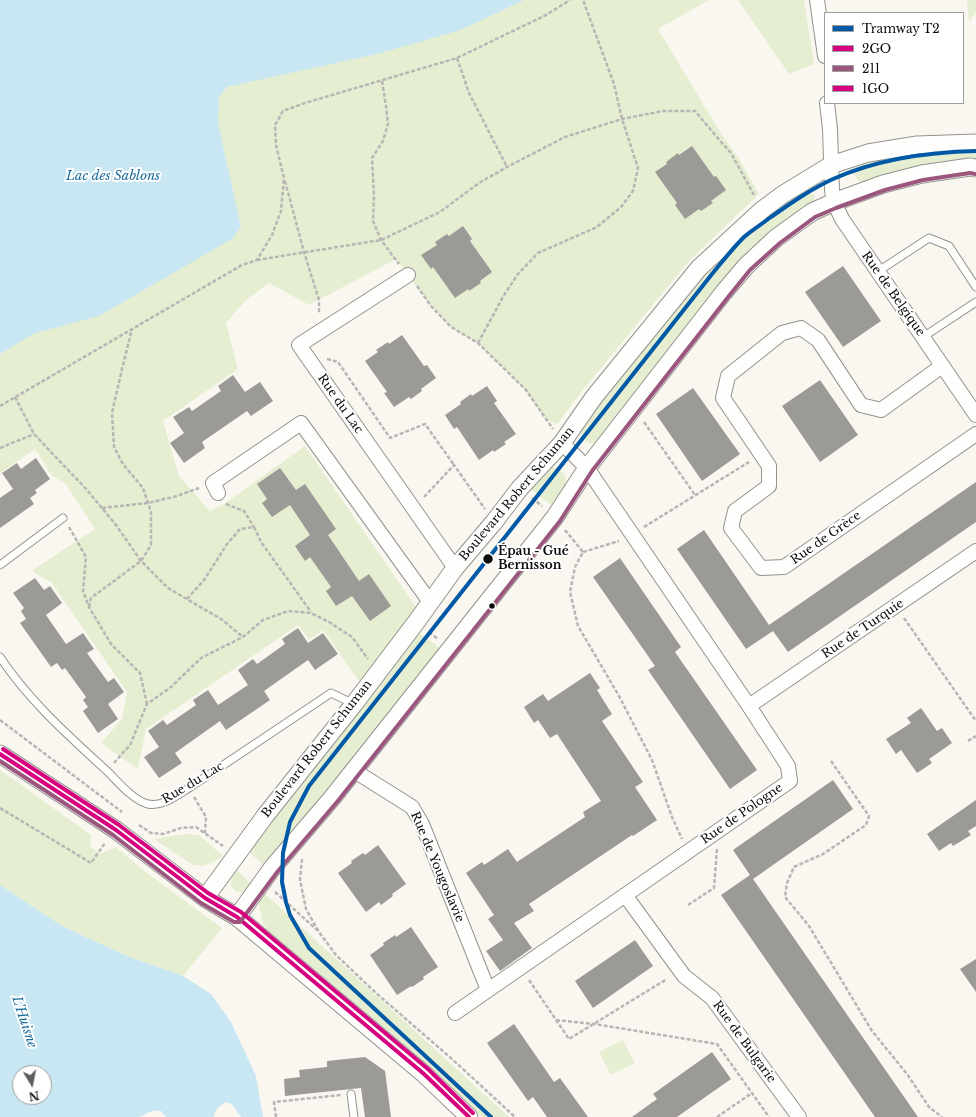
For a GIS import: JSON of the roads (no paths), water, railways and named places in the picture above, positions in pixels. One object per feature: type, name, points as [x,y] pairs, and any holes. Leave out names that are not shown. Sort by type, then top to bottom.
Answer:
[{"type":"street","points":[[817,0],[824,49]]},
{"type":"street","name":"Rue de Belgique","points":[[827,104],[830,129],[831,180],[834,202],[842,219],[976,415]]},
{"type":"street","name":"Boulevard Robert Schuman","points":[[205,898],[265,816],[354,704],[455,568],[494,522],[520,488],[562,442],[594,397],[699,268],[762,210],[782,195],[831,165],[868,153],[917,145],[976,143]]},
{"type":"street","points":[[237,917],[262,882],[332,798],[555,518],[587,468],[724,292],[746,266],[776,238],[812,212],[834,202],[883,184],[922,174],[976,168]]},
{"type":"street","name":"Rue du Lac","points":[[408,275],[299,345],[455,568]]},
{"type":"street","name":"Rue de Grèce","points":[[942,366],[880,410],[861,405],[818,340],[801,328],[782,332],[728,376],[723,398],[769,466],[769,486],[735,511],[731,528],[761,568],[784,567],[976,434]]},
{"type":"street","points":[[216,488],[302,424],[430,602]]},
{"type":"street","name":"Rue de Pologne","points":[[455,1013],[790,781],[788,766],[749,706],[587,468],[562,442]]},
{"type":"street","name":"Rue de Turquie","points":[[749,706],[976,551]]},
{"type":"street","points":[[0,754],[116,830],[205,898],[237,917],[424,1074],[469,1117]]},
{"type":"street","name":"Rue de Yougoslavie","points":[[353,770],[412,807],[422,824],[488,990]]},
{"type":"street","name":"Rue de Bulgarie","points":[[625,895],[684,976],[712,998],[793,1115]]},
{"type":"lane","points":[[877,272],[929,238],[949,246],[976,288]]},
{"type":"lane","points":[[923,337],[976,302]]},
{"type":"lane","points":[[0,565],[63,518]]},
{"type":"lane","name":"Rue du Lac","points":[[0,657],[12,675],[39,706],[136,800],[147,804],[158,804],[189,788],[331,693],[354,704]]},
{"type":"lane","points":[[351,1094],[354,1117]]},
{"type":"water","name":"Lac des Sablons","points":[[0,0],[524,0],[461,30],[377,54],[227,87],[219,97],[218,123],[241,227],[232,239],[99,316],[35,333],[0,354]]},
{"type":"water","name":"L'Huisne","points":[[0,885],[62,926],[127,956],[183,976],[211,994],[231,1022],[256,1076],[263,1117],[241,1117],[233,1106],[226,1102],[218,1108],[214,1117],[166,1117],[161,1111],[155,1111],[140,1117],[0,1117]]},
{"type":"tram line","name":"T2","points":[[491,1117],[309,948],[290,915],[282,882],[283,853],[290,822],[309,786],[712,274],[744,237],[794,201],[825,183],[850,172],[868,166],[903,158],[940,153],[976,151]]},
{"type":"place","name":"Épau - Gué Bernisson","points":[[488,559]]}]
